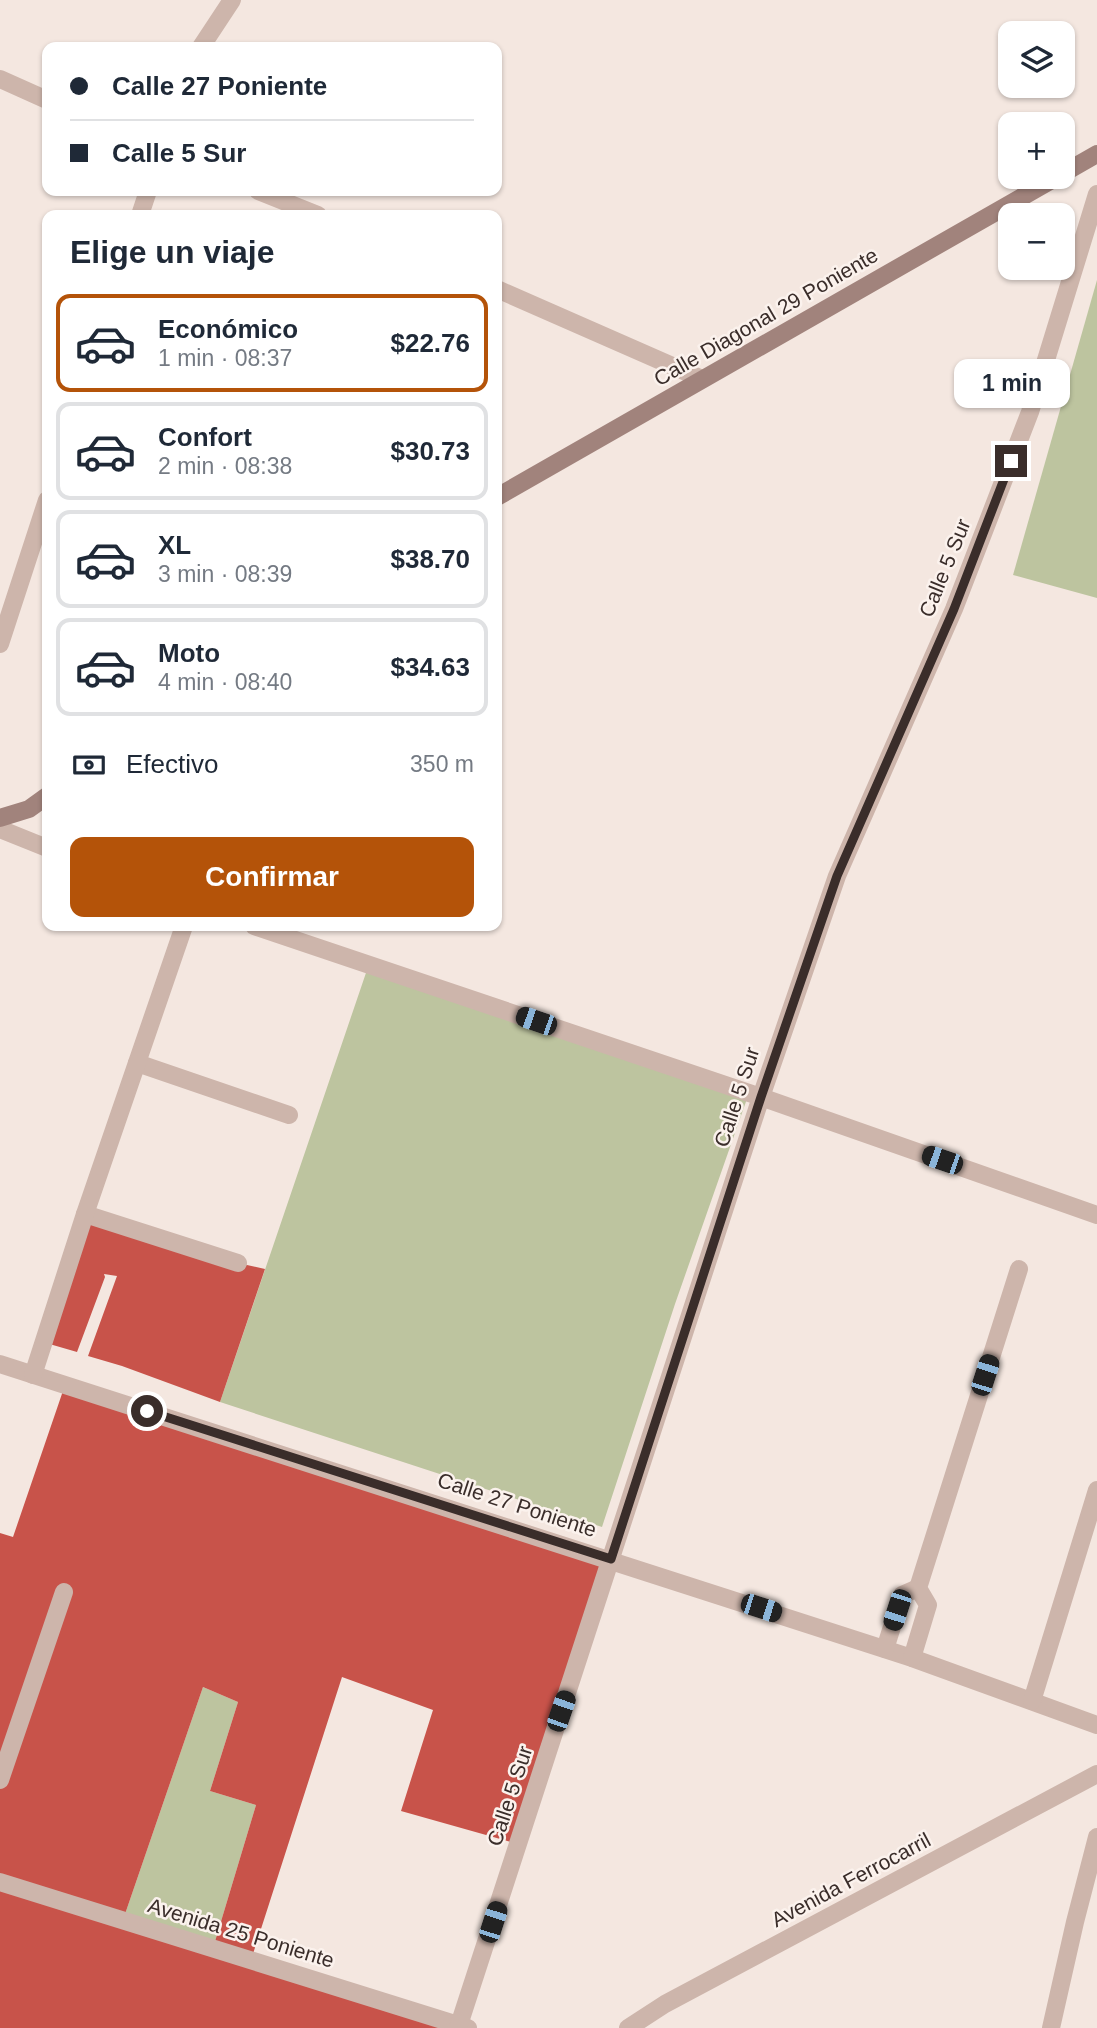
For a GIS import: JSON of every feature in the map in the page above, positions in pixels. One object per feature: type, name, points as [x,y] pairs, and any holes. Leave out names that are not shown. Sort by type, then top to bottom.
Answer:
[{"type":"street","points":[[204,42],[232,0]]},
{"type":"street","points":[[0,79],[42,98]]},
{"type":"street","points":[[1075,167],[1097,154]]},
{"type":"street","name":"Calle Diagonal 29 Poniente","points":[[502,494],[1036,189]]},
{"type":"street","name":"Calle 5 Sur","points":[[461,2027],[761,1097],[837,876],[954,609],[1030,412],[1097,194]]},
{"type":"street","points":[[270,196],[306,210]]},
{"type":"street","points":[[502,291],[702,379]]},
{"type":"street","points":[[0,644],[42,515]]},
{"type":"street","points":[[0,818],[29,809],[42,800]]},
{"type":"street","points":[[0,829],[42,846]]},
{"type":"street","points":[[33,1374],[182,931]]},
{"type":"street","points":[[269,931],[761,1097],[1097,1215]]},
{"type":"street","points":[[137,1063],[289,1115]]},
{"type":"street","points":[[85,1214],[238,1263]]},
{"type":"street","points":[[912,1658],[928,1605],[918,1588],[1019,1269]]},
{"type":"street","name":"Calle 27 Poniente","points":[[0,1364],[885,1649],[1097,1725]]},
{"type":"street","points":[[1032,1701],[1097,1490]]},
{"type":"street","points":[[885,1649],[902,1595],[918,1588]]},
{"type":"street","points":[[0,1780],[64,1592]]},
{"type":"street","name":"Avenida Ferrocarril","points":[[628,2028],[665,2004],[1097,1774]]},
{"type":"street","points":[[1051,2028],[1074,1923],[1097,1837]]},
{"type":"street","name":"Avenida 25 Poniente","points":[[0,1882],[461,2027]]},
{"type":"green space","points":[[1097,280],[1097,598],[1013,575]]},
{"type":"green space","points":[[369,964],[749,1093],[675,1304],[602,1527],[220,1402]]},
{"type":"green space","points":[[203,1687],[238,1702],[210,1791],[256,1805],[213,1948],[123,1920]]},
{"type":"building","points":[[85,1214],[238,1263],[265,1269],[220,1402],[88,1356],[117,1276],[104,1274],[77,1352],[46,1343]]},
{"type":"building","points":[[65,1385],[611,1559],[518,1844],[401,1811],[433,1710],[342,1677],[251,1960],[458,2028],[0,2028],[0,1533],[13,1537]],"holes":[[[203,1687],[238,1702],[210,1791],[256,1805],[213,1948],[123,1920]]]},
{"type":"route","points":[[147,1411],[611,1559],[761,1097],[837,876],[954,609],[1011,461]]}]
